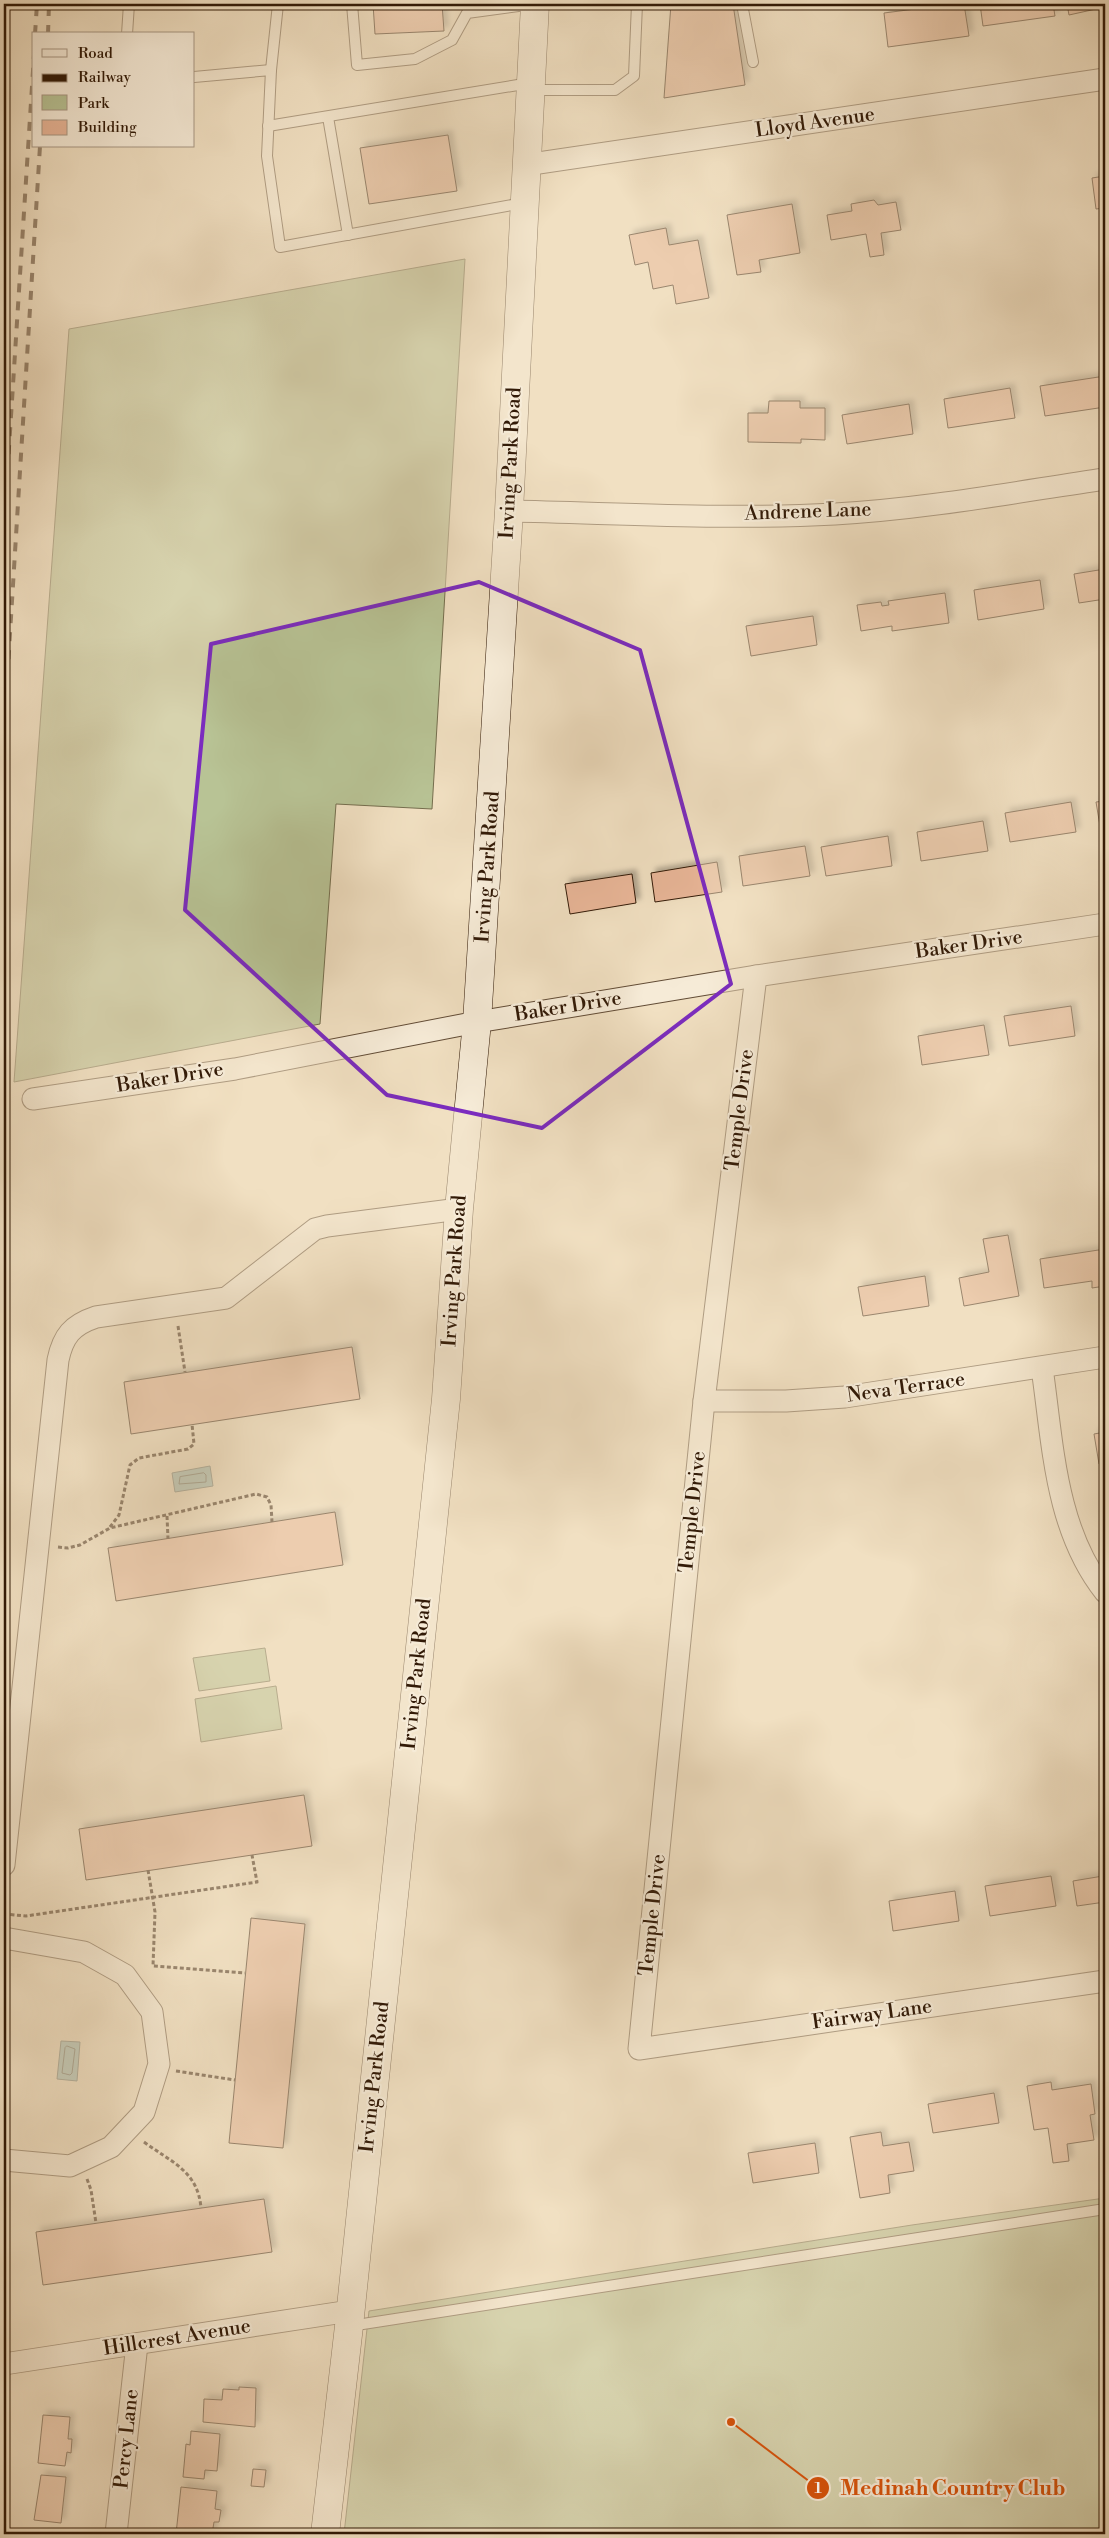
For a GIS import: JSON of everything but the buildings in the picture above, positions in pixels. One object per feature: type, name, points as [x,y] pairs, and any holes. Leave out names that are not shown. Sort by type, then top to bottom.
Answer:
[{"type":"main road","name":"Irving Park Road","points":[[325,2534],[350,2319],[446,1399],[459,1209],[477,1022],[509,511],[534,4]]},
{"type":"street","name":"Lloyd Avenue","points":[[525,165],[1105,79]]},
{"type":"street","name":"Andrene Lane","points":[[509,511],[769,516],[835,514],[930,505],[1105,479]]},
{"type":"street","name":"Baker Drive","points":[[33,1099],[235,1068],[477,1022],[756,976],[1105,924]]},
{"type":"street","name":"Temple Drive","points":[[639,2049],[704,1401],[756,976]]},
{"type":"street","points":[[4,1865],[61,1344],[69,1331],[81,1322],[96,1317],[226,1298],[315,1229],[459,1209]]},
{"type":"street","name":"Neva Terrace","points":[[704,1401],[786,1401],[845,1397],[1105,1357]]},
{"type":"street","points":[[1042,1368],[1060,1494],[1071,1530],[1105,1592]]},
{"type":"street","points":[[4,1938],[84,1952],[125,1975],[152,2012],[158,2068],[144,2112],[111,2147],[70,2166],[4,2160]]},
{"type":"street","name":"Fairway Lane","points":[[639,2049],[1105,1981]]},
{"type":"street","name":"Hillcrest Avenue","points":[[4,2364],[137,2344],[350,2319]]},
{"type":"street","name":"Percy Lane","points":[[116,2534],[137,2344]]},
{"type":"lane","points":[[127,32],[129,4]]},
{"type":"lane","points":[[278,4],[270,70],[267,156],[280,247],[523,203]]},
{"type":"lane","points":[[352,4],[357,65],[414,59],[452,40],[467,8],[534,4]]},
{"type":"lane","points":[[268,126],[530,87],[615,90],[634,76],[637,4]]},
{"type":"lane","points":[[742,4],[753,62]]},
{"type":"lane","points":[[195,77],[270,70]]},
{"type":"lane","points":[[328,117],[348,235]]},
{"type":"lane","points":[[350,2319],[1105,2210]]},
{"type":"path","points":[[175,1305],[185,1372]]},
{"type":"path","points":[[110,1528],[119,1515],[130,1465],[139,1458],[188,1449],[194,1444],[192,1424]]},
{"type":"path","points":[[38,1546],[68,1548],[80,1545],[110,1528],[256,1494],[267,1497],[271,1506],[272,1522]]},
{"type":"path","points":[[167,1516],[168,1539]]},
{"type":"path","points":[[4,1914],[26,1916],[257,1882],[252,1855]]},
{"type":"path","points":[[148,1870],[155,1912],[153,1966],[245,1973]]},
{"type":"path","points":[[158,2068],[235,2080]]},
{"type":"path","points":[[127,2130],[192,2177],[197,2186],[202,2208]]},
{"type":"path","points":[[80,2162],[91,2190],[96,2223]]},
{"type":"highlighted area","points":[[479,582],[640,650],[731,984],[542,1128],[387,1095],[185,910],[211,644]]},
{"type":"green space","points":[[465,259],[432,809],[336,804],[320,1024],[14,1082],[69,329]]},
{"type":"green space","points":[[265,1648],[270,1681],[199,1691],[193,1658]]},
{"type":"green space","points":[[276,1686],[282,1729],[201,1742],[195,1699]]},
{"type":"green space","points":[[1105,2198],[1105,2534],[344,2534],[369,2311],[912,2225]]},
{"type":"water","points":[[210,1466],[213,1486],[175,1492],[172,1473]]},
{"type":"water","points":[[61,2041],[80,2042],[77,2081],[57,2079]]},
{"type":"railway","points":[[35,32],[37,4]]},
{"type":"railway","points":[[48,32],[49,4]]},
{"type":"railway","points":[[4,526],[32,86]]},
{"type":"railway","points":[[4,731],[40,148]]},
{"type":"place","name":"Medinah Country Club","points":[[731,2422]]}]
